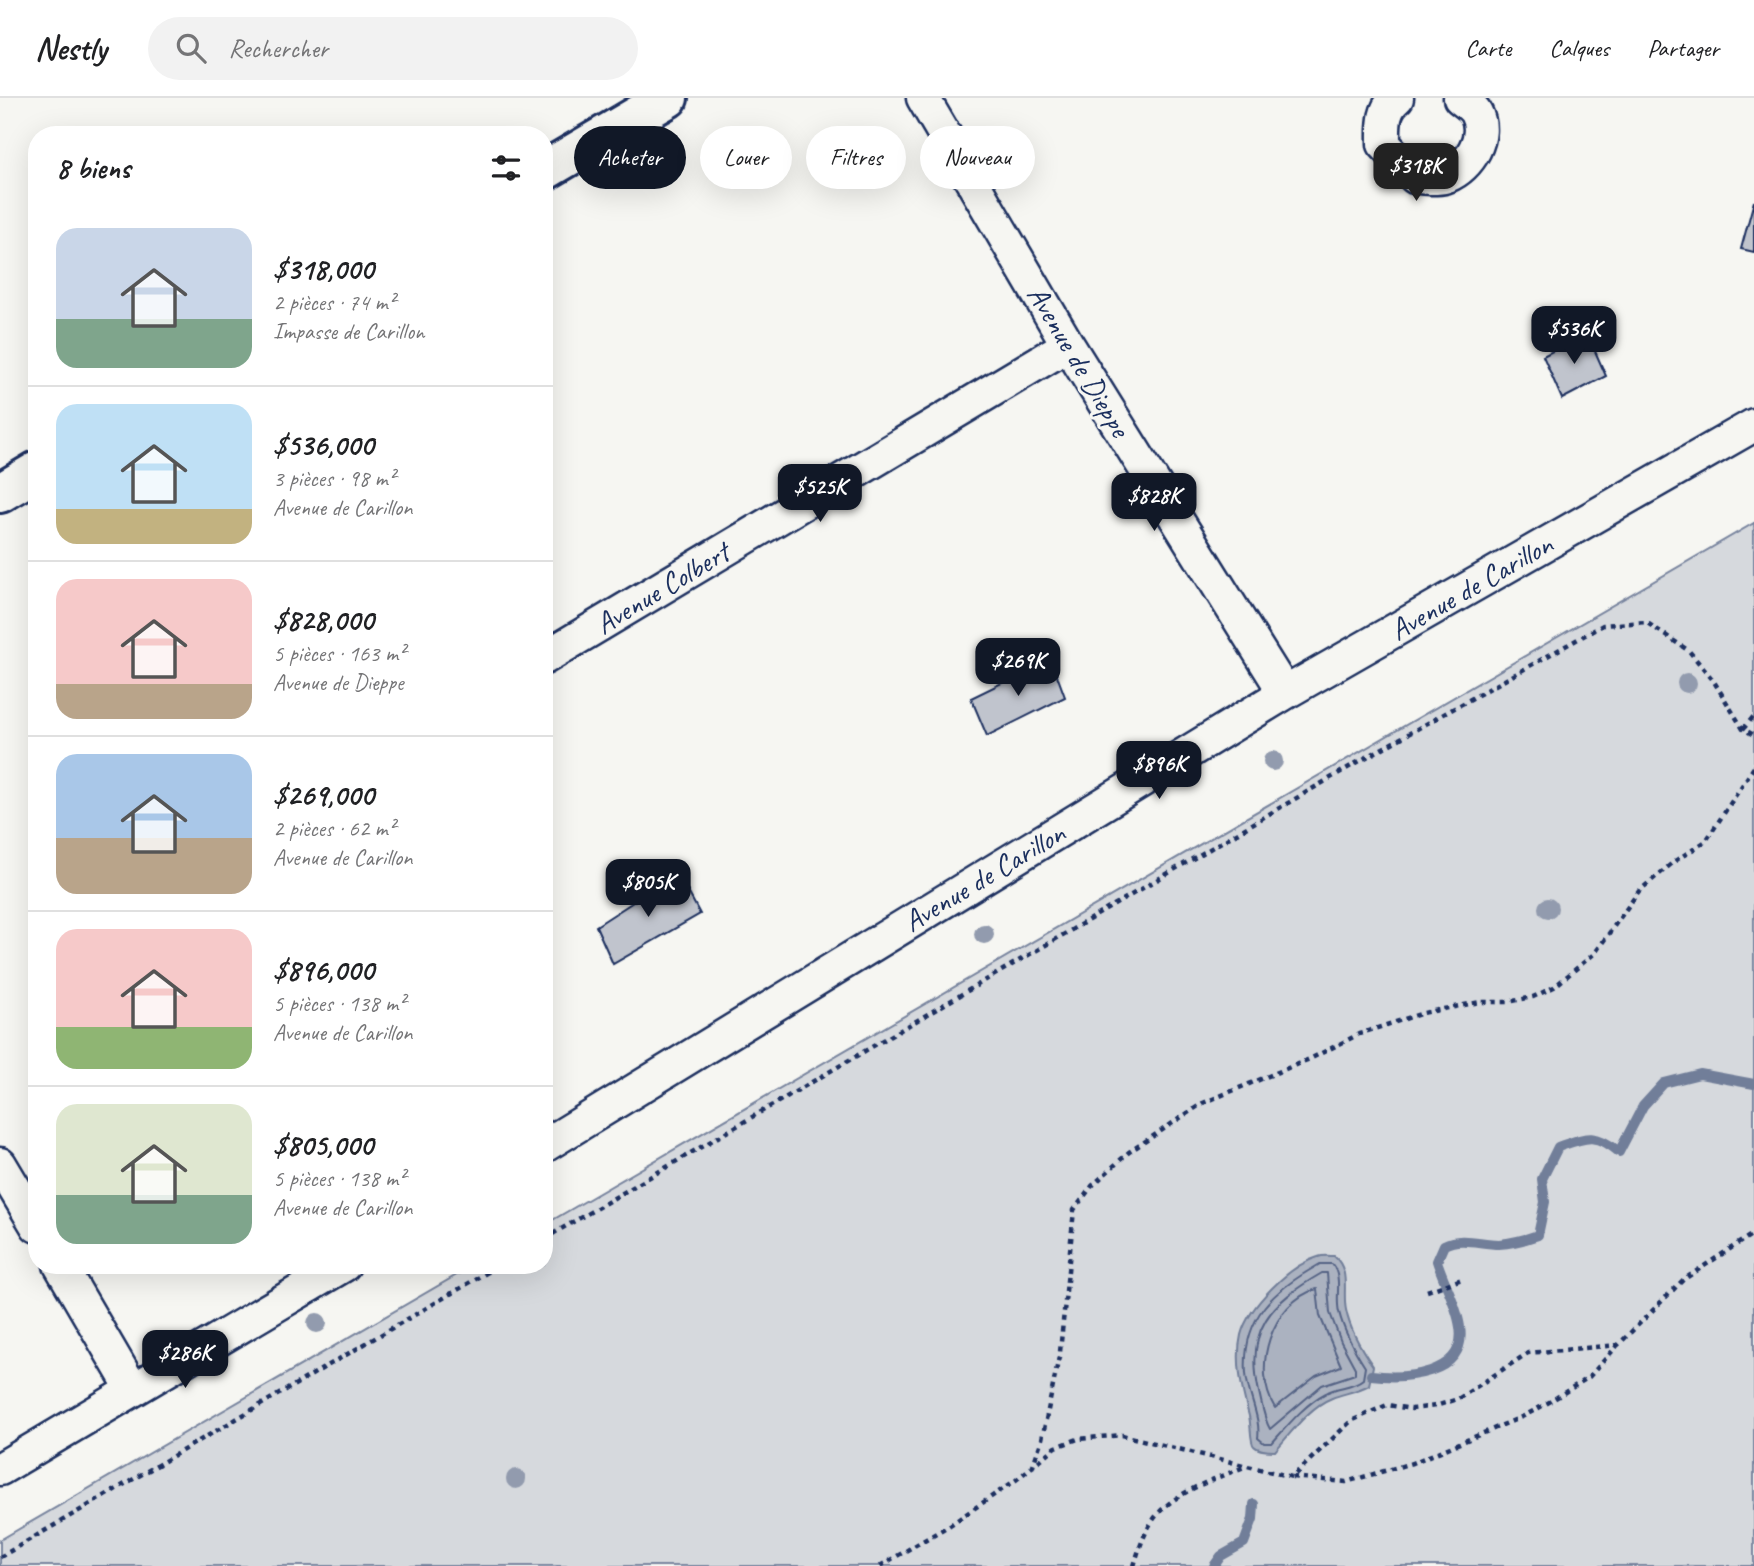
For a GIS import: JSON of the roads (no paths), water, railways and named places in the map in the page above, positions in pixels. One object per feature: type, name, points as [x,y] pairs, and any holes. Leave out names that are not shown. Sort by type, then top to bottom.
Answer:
[{"type":"street","points":[[553,166],[668,98]]},
{"type":"street","name":"Avenue de Dieppe","points":[[923,98],[1068,345],[1285,693]]},
{"type":"street","points":[[1397,98],[1391,103],[1384,120],[1384,144],[1415,177],[1444,178],[1460,170],[1478,144],[1478,102]]},
{"type":"street","name":"Avenue Colbert","points":[[553,653],[1068,345]]},
{"type":"street","name":"Avenue de Carillon","points":[[553,1140],[1285,693],[1754,425]]},
{"type":"street","points":[[0,493],[28,476]]},
{"type":"street","points":[[0,1164],[28,1211]]},
{"type":"street","points":[[65,1274],[133,1390]]},
{"type":"street","points":[[0,1469],[329,1274]]},
{"type":"water","points":[[1334,1256],[1344,1275],[1345,1303],[1350,1325],[1373,1366],[1369,1385],[1324,1402],[1301,1421],[1275,1451],[1258,1449],[1252,1441],[1240,1376],[1239,1345],[1245,1324],[1261,1300],[1283,1278],[1318,1257]]},
{"type":"waterway","points":[[1371,1375],[1400,1376],[1430,1371],[1444,1365],[1454,1356],[1460,1343],[1460,1327],[1437,1261],[1444,1245],[1464,1241],[1504,1244],[1538,1235],[1545,1202],[1542,1179],[1558,1147],[1590,1138],[1603,1141],[1619,1152],[1643,1106],[1664,1083],[1700,1074],[1754,1084]]},
{"type":"waterway","points":[[1214,1566],[1221,1556],[1244,1543],[1253,1519],[1254,1504]]}]
